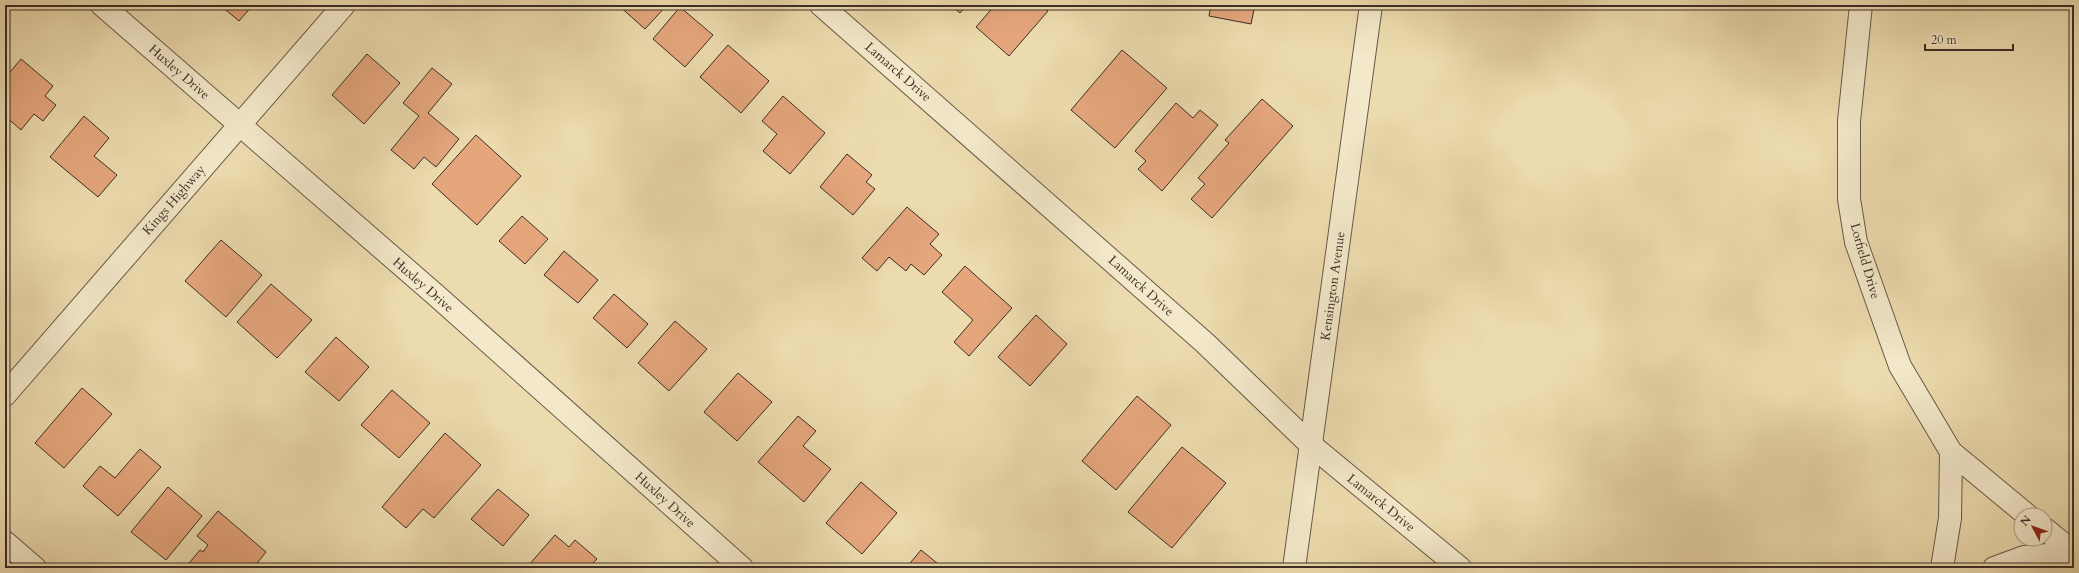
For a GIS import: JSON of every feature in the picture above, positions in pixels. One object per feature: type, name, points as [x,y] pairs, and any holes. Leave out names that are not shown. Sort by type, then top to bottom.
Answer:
[{"type":"street","name":"Huxley Drive","points":[[102,5],[444,302],[742,568]]},
{"type":"street","name":"Kings Highway","points":[[5,395],[344,5]]},
{"type":"street","name":"Lamarck Drive","points":[[822,5],[1206,344],[1311,445],[1460,568]]},
{"type":"street","name":"Kensington Avenue","points":[[1294,568],[1371,5]]},
{"type":"street","name":"Lorfield Drive","points":[[1861,5],[1849,121],[1849,199],[1856,242],[1900,366],[1951,452],[2018,507]]},
{"type":"street","points":[[1942,568],[1950,518],[1951,452]]},
{"type":"street","points":[[2053,535],[2074,552]]},
{"type":"street","points":[[5,542],[35,568]]},
{"type":"street","points":[[1994,568],[2024,557],[2074,552]]},
{"type":"building","points":[[220,5],[253,5],[239,21]]},
{"type":"building","points":[[618,5],[667,5],[645,29]]},
{"type":"building","points":[[951,5],[967,5],[960,13]]},
{"type":"building","points":[[995,5],[1041,5],[1048,11],[1009,56],[976,27]]},
{"type":"building","points":[[1211,5],[1255,5],[1251,24],[1209,16]]},
{"type":"building","points":[[680,7],[713,35],[685,67],[653,39]]},
{"type":"building","points":[[728,45],[769,81],[741,113],[700,77]]},
{"type":"building","points":[[1122,50],[1167,88],[1115,148],[1071,110]]},
{"type":"building","points":[[367,54],[400,83],[364,124],[332,95]]},
{"type":"building","points":[[21,59],[53,86],[45,96],[56,105],[43,121],[34,114],[21,130],[5,116],[5,78]]},
{"type":"building","points":[[432,68],[452,84],[428,113],[459,139],[436,167],[424,157],[414,169],[391,150],[419,116],[403,103]]},
{"type":"building","points":[[783,96],[825,133],[790,174],[763,151],[777,134],[762,121]]},
{"type":"building","points":[[1262,99],[1293,126],[1212,218],[1191,199],[1205,184],[1198,178],[1229,143],[1225,140]]},
{"type":"building","points":[[1176,103],[1193,118],[1200,110],[1218,125],[1162,191],[1138,169],[1146,161],[1135,151]]},
{"type":"building","points":[[84,116],[109,138],[94,156],[117,175],[98,197],[50,157]]},
{"type":"building","points":[[476,135],[521,176],[477,225],[432,184]]},
{"type":"building","points":[[847,154],[872,175],[866,182],[875,189],[853,215],[820,187]]},
{"type":"building","points":[[907,207],[939,234],[930,244],[942,255],[924,275],[911,264],[906,271],[889,257],[877,271],[862,258]]},
{"type":"building","points":[[522,216],[548,239],[525,264],[499,241]]},
{"type":"building","points":[[221,240],[262,275],[226,317],[185,281]]},
{"type":"building","points":[[564,251],[598,280],[578,303],[544,275]]},
{"type":"building","points":[[965,266],[1012,308],[969,356],[954,342],[973,320],[942,292]]},
{"type":"building","points":[[271,284],[312,320],[277,358],[237,322]]},
{"type":"building","points":[[614,294],[648,324],[627,348],[593,318]]},
{"type":"building","points":[[1036,315],[1067,344],[1030,386],[998,357]]},
{"type":"building","points":[[675,321],[707,349],[669,391],[638,363]]},
{"type":"building","points":[[336,337],[369,367],[339,401],[305,372]]},
{"type":"building","points":[[738,373],[772,402],[737,441],[704,412]]},
{"type":"building","points":[[82,388],[112,414],[64,468],[35,443]]},
{"type":"building","points":[[392,390],[430,423],[399,458],[361,425]]},
{"type":"building","points":[[1137,396],[1171,425],[1116,490],[1082,461]]},
{"type":"building","points":[[798,416],[816,431],[803,446],[831,469],[804,502],[758,462]]},
{"type":"building","points":[[445,433],[481,465],[434,518],[423,509],[406,528],[382,507]]},
{"type":"building","points":[[1182,447],[1226,483],[1172,548],[1128,512]]},
{"type":"building","points":[[140,449],[161,467],[118,516],[83,486],[100,466],[115,478]]},
{"type":"building","points":[[861,482],[897,513],[862,554],[826,523]]},
{"type":"building","points":[[168,487],[202,516],[166,560],[131,532]]},
{"type":"building","points":[[498,489],[529,515],[503,546],[471,519]]},
{"type":"building","points":[[218,511],[266,552],[253,568],[185,568],[200,550],[203,552],[208,545],[197,536]]},
{"type":"building","points":[[555,535],[569,547],[575,540],[597,559],[588,568],[530,568],[528,566]]},
{"type":"building","points":[[921,550],[943,568],[906,568]]}]
